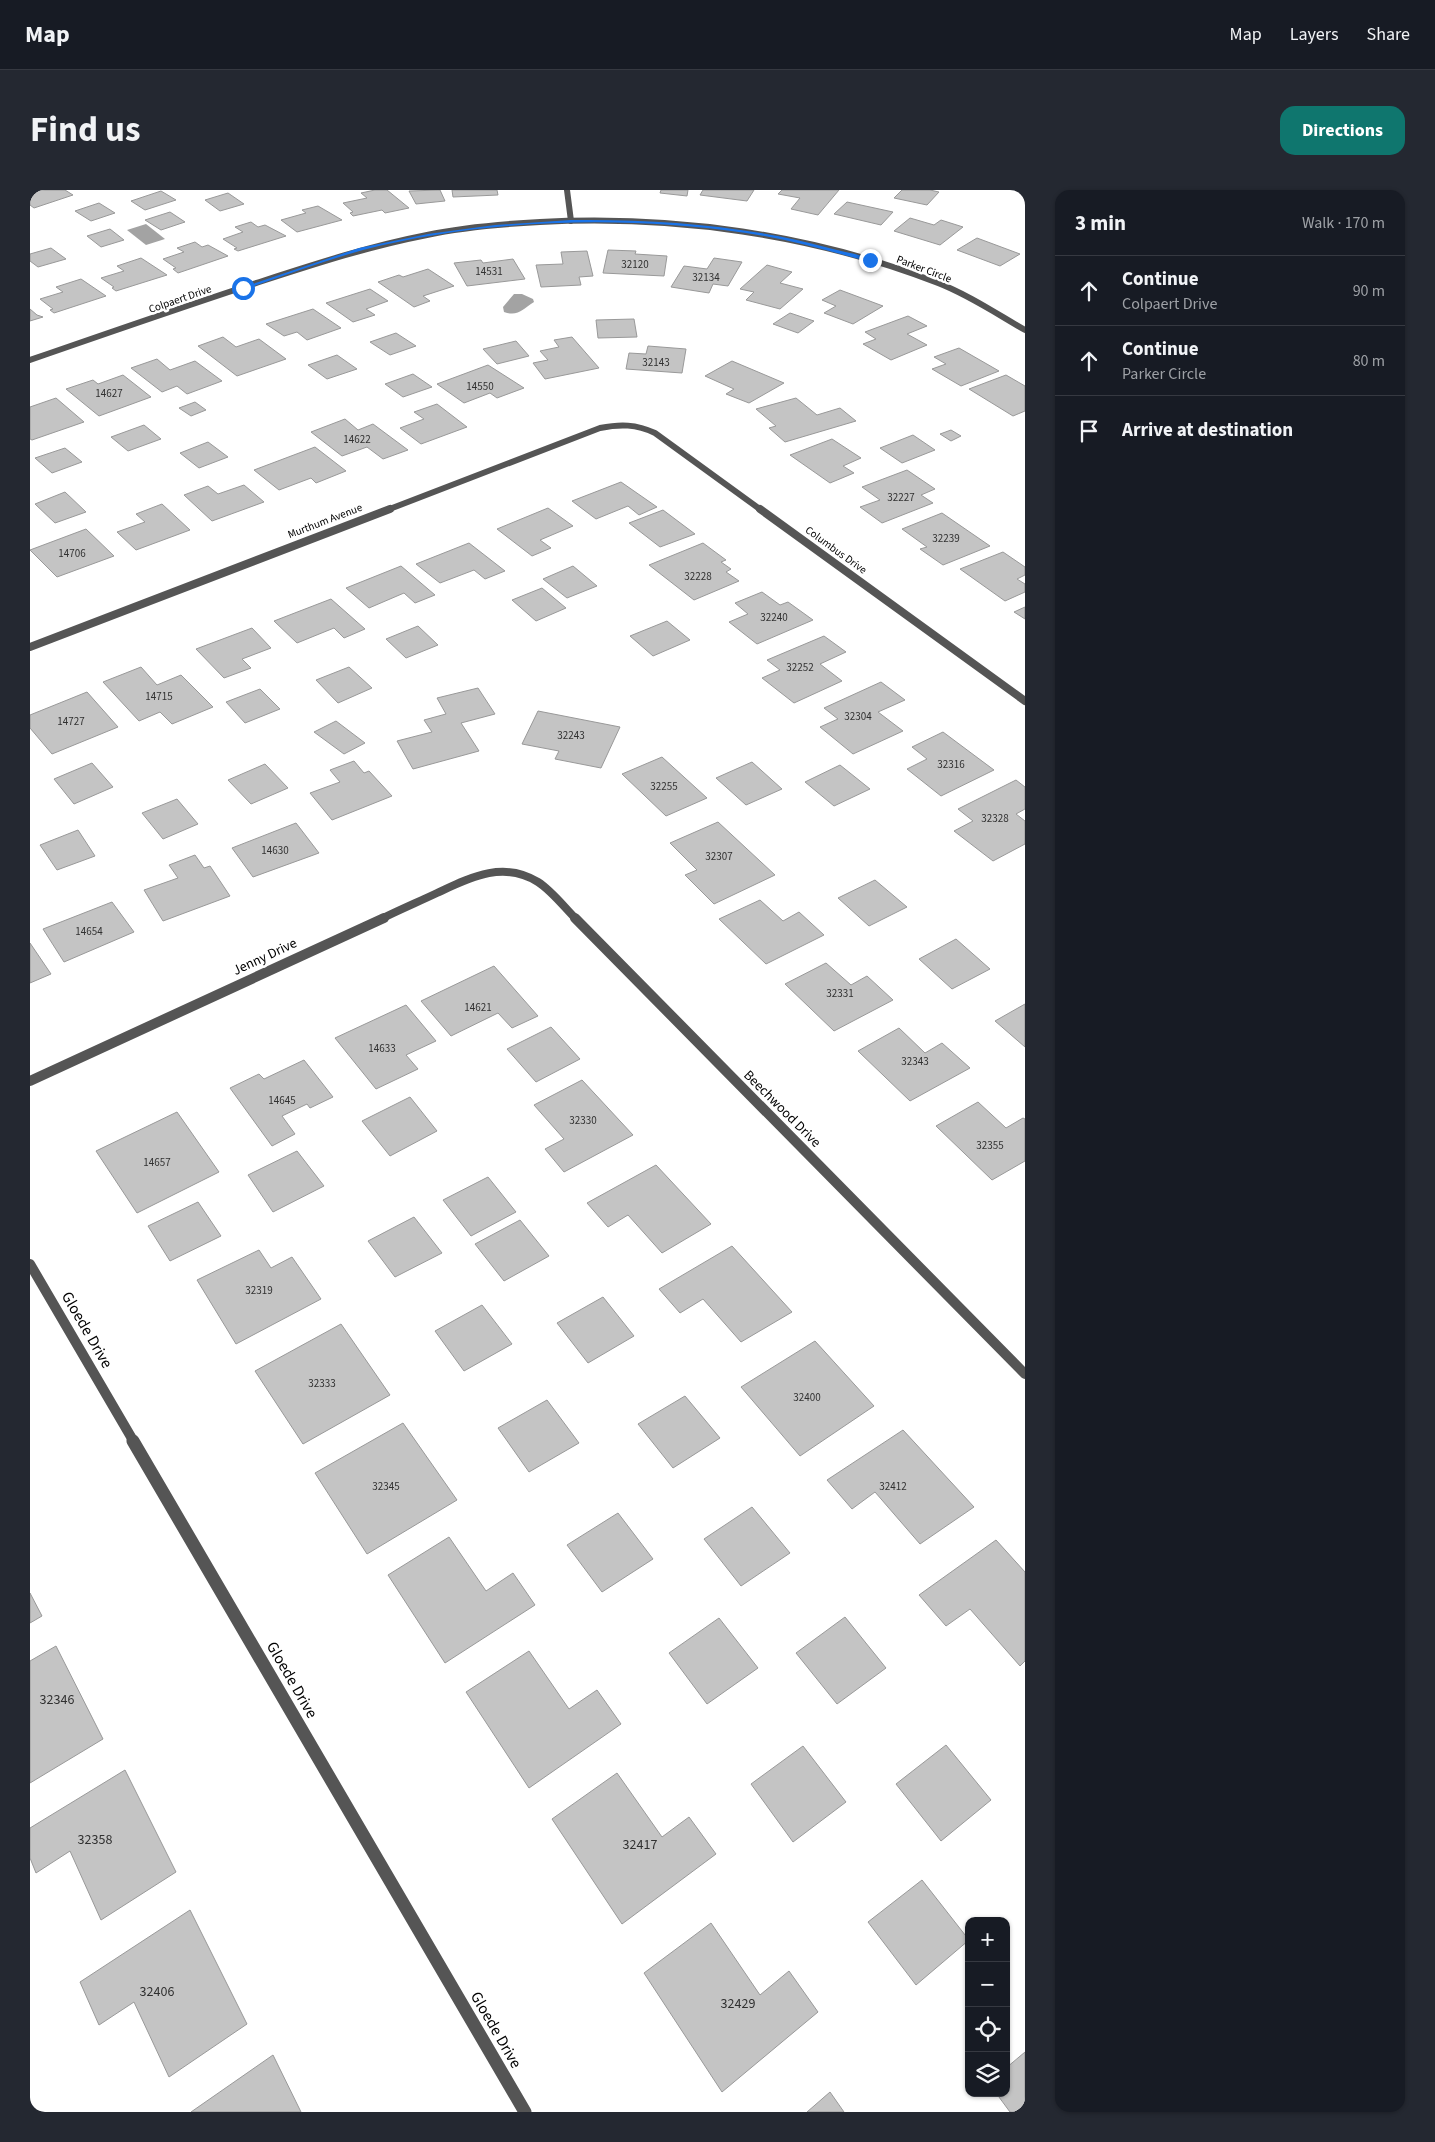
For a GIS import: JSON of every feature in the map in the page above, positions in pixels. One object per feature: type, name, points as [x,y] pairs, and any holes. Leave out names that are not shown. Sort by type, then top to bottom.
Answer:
[{"type":"street","points":[[567,190],[571,221]]},
{"type":"street","name":"Parker Circle","points":[[571,221],[628,221],[689,225],[745,231],[804,242],[870,260],[940,284],[1025,330]]},
{"type":"street","name":"Colpaert Drive","points":[[30,360],[361,249],[457,230],[571,221]]},
{"type":"street","name":"Murthum Avenue","points":[[30,647],[600,428],[614,424],[630,424]]},
{"type":"street","name":"Columbus Drive","points":[[630,424],[644,427],[655,433],[1025,701]]},
{"type":"street","name":"Jenny Drive","points":[[30,1081],[476,875],[495,871],[514,871]]},
{"type":"street","name":"Beechwood Drive","points":[[514,871],[533,878],[545,887],[1025,1374]]},
{"type":"street","name":"Gloede Drive","points":[[30,1264],[525,2112]]},
{"type":"shaded area","points":[[146,224],[165,239],[146,245],[127,230]]},
{"type":"shaded area","points":[[514,294],[522,294],[533,299],[534,302],[517,313],[504,312],[503,307]]},
{"type":"building","points":[[30,190],[65,190],[73,195],[34,208],[30,205]]},
{"type":"building","points":[[387,190],[409,208],[385,213],[382,210],[353,216],[350,213],[353,212],[343,203],[367,198],[361,193]]},
{"type":"building","points":[[440,190],[445,201],[416,204],[409,191]]},
{"type":"building","points":[[452,190],[497,190],[498,195],[453,197]]},
{"type":"building","points":[[661,190],[688,190],[687,196],[660,193]]},
{"type":"building","points":[[703,190],[754,190],[747,201],[700,195]]},
{"type":"building","points":[[782,190],[839,190],[818,215],[791,209],[800,198],[778,194]]},
{"type":"building","points":[[902,190],[930,190],[939,192],[927,205],[894,198]]},
{"type":"building","points":[[161,191],[176,200],[145,210],[131,201]]},
{"type":"building","points":[[228,193],[244,204],[220,211],[205,200]]},
{"type":"building","points":[[847,202],[893,212],[881,225],[834,214]]},
{"type":"building","points":[[99,203],[115,213],[91,221],[75,211]]},
{"type":"building","points":[[318,206],[342,220],[297,232],[281,220],[306,213],[302,210]]},
{"type":"building","points":[[170,212],[185,222],[161,230],[145,220]]},
{"type":"building","points":[[910,218],[934,225],[941,220],[963,227],[940,245],[894,231]]},
{"type":"building","points":[[251,222],[258,227],[265,225],[286,236],[238,251],[234,249],[237,248],[223,239],[243,232],[235,227]]},
{"type":"building","points":[[110,229],[124,240],[101,247],[87,236]]},
{"type":"building","points":[[977,238],[1020,254],[1000,266],[957,250]]},
{"type":"building","points":[[195,242],[202,247],[208,245],[228,256],[178,273],[173,269],[176,268],[163,259],[184,252],[177,248]]},
{"type":"building","points":[[51,248],[66,259],[38,267],[30,261],[30,254]]},
{"type":"building","points":[[608,250],[636,251],[635,254],[667,256],[664,276],[603,273]]},
{"type":"building","points":[[587,251],[593,276],[579,277],[581,285],[541,287],[536,265],[563,264],[561,252]]},
{"type":"building","points":[[141,258],[167,275],[116,291],[112,288],[114,287],[101,278],[124,271],[117,266]]},
{"type":"building","points":[[714,258],[742,262],[728,286],[713,284],[709,293],[671,287],[684,266],[707,269]]},
{"type":"building","points":[[513,259],[525,279],[467,286],[454,263],[481,260],[483,263]]},
{"type":"building","points":[[767,265],[792,272],[780,283],[803,289],[780,309],[746,300],[754,292],[740,289]]},
{"type":"building","points":[[428,269],[454,286],[423,296],[430,301],[414,307],[378,282],[399,275],[403,277]]},
{"type":"building","points":[[81,279],[106,296],[54,313],[50,310],[53,309],[40,299],[63,292],[56,287]]},
{"type":"building","points":[[370,289],[388,301],[366,309],[375,315],[353,322],[326,303]]},
{"type":"building","points":[[840,290],[883,306],[853,324],[824,313],[836,306],[822,300]]},
{"type":"building","points":[[30,309],[37,315],[43,317],[30,321]]},
{"type":"building","points":[[313,309],[341,328],[307,340],[297,332],[284,336],[266,324]]},
{"type":"building","points":[[790,313],[814,321],[798,333],[773,324]]},
{"type":"building","points":[[908,316],[927,326],[907,334],[927,345],[891,360],[863,344],[876,339],[865,332]]},
{"type":"building","points":[[634,319],[637,337],[598,338],[596,320]]},
{"type":"building","points":[[396,333],[416,346],[390,355],[370,342]]},
{"type":"building","points":[[223,337],[236,347],[259,339],[286,359],[237,376],[198,346]]},
{"type":"building","points":[[572,337],[599,368],[545,379],[533,363],[548,360],[540,351],[559,347],[554,340]]},
{"type":"building","points":[[516,341],[529,356],[497,364],[483,349]]},
{"type":"building","points":[[648,346],[686,349],[682,373],[626,369],[629,353],[646,354]]},
{"type":"building","points":[[959,348],[999,371],[961,386],[932,369],[946,364],[934,357]]},
{"type":"building","points":[[337,355],[357,369],[327,379],[308,365]]},
{"type":"building","points":[[157,359],[170,370],[195,361],[222,381],[187,394],[177,386],[162,392],[131,368]]},
{"type":"building","points":[[732,361],[784,383],[749,403],[726,394],[734,389],[705,376]]},
{"type":"building","points":[[488,365],[524,388],[497,398],[490,393],[464,403],[437,384]]},
{"type":"building","points":[[413,374],[432,387],[403,397],[385,384]]},
{"type":"building","points":[[123,375],[151,397],[99,416],[66,389],[93,380],[98,384]]},
{"type":"building","points":[[1006,375],[1025,386],[1025,411],[1013,416],[969,389]]},
{"type":"building","points":[[56,398],[84,422],[32,440],[30,439],[30,407]]},
{"type":"building","points":[[796,398],[817,415],[840,408],[856,421],[785,442],[769,428],[776,426],[756,409]]},
{"type":"building","points":[[195,402],[206,410],[191,416],[179,408]]},
{"type":"building","points":[[437,404],[467,427],[421,444],[400,428],[424,419],[414,412]]},
{"type":"building","points":[[345,419],[358,430],[373,424],[408,450],[383,459],[367,447],[342,456],[311,432]]},
{"type":"building","points":[[144,425],[161,439],[128,451],[111,437]]},
{"type":"building","points":[[951,430],[961,436],[951,441],[940,434]]},
{"type":"building","points":[[913,435],[935,450],[902,463],[880,448]]},
{"type":"building","points":[[832,439],[861,458],[843,466],[854,473],[830,483],[790,455]]},
{"type":"building","points":[[208,442],[228,457],[199,468],[180,453]]},
{"type":"building","points":[[315,447],[346,471],[316,483],[311,478],[279,490],[254,470]]},
{"type":"building","points":[[65,448],[82,462],[52,473],[35,458]]},
{"type":"building","points":[[907,470],[935,489],[921,495],[933,503],[882,523],[860,507],[880,500],[862,487]]},
{"type":"building","points":[[621,482],[657,507],[639,515],[628,506],[596,519],[572,501]]},
{"type":"building","points":[[244,485],[264,502],[212,521],[184,495],[208,486],[218,494]]},
{"type":"building","points":[[65,492],[86,512],[55,523],[35,504]]},
{"type":"building","points":[[162,504],[190,530],[136,550],[117,532],[145,522],[136,514]]},
{"type":"building","points":[[548,508],[573,526],[540,540],[551,548],[532,556],[497,529]]},
{"type":"building","points":[[663,510],[695,534],[660,547],[629,523]]},
{"type":"building","points":[[942,513],[990,546],[943,565],[920,549],[927,547],[902,529]]},
{"type":"building","points":[[86,529],[114,556],[57,577],[30,550]]},
{"type":"building","points":[[469,543],[505,571],[485,579],[474,570],[440,583],[416,564]]},
{"type":"building","points":[[703,543],[726,560],[721,562],[731,569],[726,572],[739,581],[694,600],[649,565]]},
{"type":"building","points":[[1003,552],[1025,567],[1025,575],[1017,579],[1025,584],[1025,592],[1005,601],[960,569]]},
{"type":"building","points":[[401,566],[435,595],[415,603],[404,593],[369,608],[346,588]]},
{"type":"building","points":[[573,566],[597,586],[567,598],[543,579]]},
{"type":"building","points":[[542,588],[566,608],[536,621],[512,600]]},
{"type":"building","points":[[762,592],[780,605],[788,602],[813,620],[757,644],[729,622],[748,614],[735,603]]},
{"type":"building","points":[[331,599],[365,629],[344,638],[334,628],[297,643],[274,621]]},
{"type":"building","points":[[1025,607],[1025,619],[1014,612]]},
{"type":"building","points":[[667,621],[690,640],[653,656],[630,636]]},
{"type":"building","points":[[418,626],[438,645],[406,658],[386,639]]},
{"type":"building","points":[[252,628],[271,648],[242,659],[251,668],[224,678],[196,649]]},
{"type":"building","points":[[824,636],[846,652],[820,664],[842,681],[794,703],[762,678],[780,670],[767,660]]},
{"type":"building","points":[[141,667],[157,685],[181,675],[213,707],[172,724],[160,712],[139,721],[103,682]]},
{"type":"building","points":[[349,667],[372,688],[338,703],[316,680]]},
{"type":"building","points":[[881,682],[905,700],[878,712],[903,731],[853,754],[820,727],[838,719],[824,708]]},
{"type":"building","points":[[478,688],[495,714],[461,723],[479,751],[413,769],[397,741],[432,732],[424,720],[446,714],[437,698]]},
{"type":"building","points":[[260,689],[280,709],[245,723],[226,702]]},
{"type":"building","points":[[87,692],[118,727],[52,754],[30,728],[30,715]]},
{"type":"building","points":[[538,711],[620,727],[601,768],[555,759],[559,751],[522,744]]},
{"type":"building","points":[[336,721],[365,743],[344,754],[314,732]]},
{"type":"building","points":[[943,732],[994,770],[941,796],[907,769],[927,759],[912,747]]},
{"type":"building","points":[[662,757],[707,798],[666,816],[622,774]]},
{"type":"building","points":[[354,761],[364,773],[369,771],[392,796],[332,820],[310,793],[340,782],[330,770]]},
{"type":"building","points":[[752,762],[782,789],[746,805],[716,778]]},
{"type":"building","points":[[92,763],[113,787],[74,804],[54,779]]},
{"type":"building","points":[[265,764],[288,788],[251,804],[228,780]]},
{"type":"building","points":[[840,765],[870,789],[834,806],[805,782]]},
{"type":"building","points":[[1016,780],[1025,787],[1025,809],[1016,814],[1025,821],[1025,844],[993,861],[954,831],[973,821],[958,809]]},
{"type":"building","points":[[177,799],[198,824],[163,839],[142,813]]},
{"type":"building","points":[[718,822],[775,875],[714,904],[685,875],[697,870],[670,843]]},
{"type":"building","points":[[296,823],[319,853],[253,877],[232,848]]},
{"type":"building","points":[[78,830],[95,856],[57,870],[40,845]]},
{"type":"building","points":[[195,855],[204,868],[210,866],[230,896],[163,921],[144,890],[178,878],[169,865]]},
{"type":"building","points":[[875,880],[907,907],[869,926],[838,898]]},
{"type":"building","points":[[760,900],[783,921],[799,912],[824,935],[766,964],[719,919]]},
{"type":"building","points":[[112,902],[134,932],[64,962],[43,929]]},
{"type":"building","points":[[956,939],[990,969],[952,989],[919,959]]},
{"type":"building","points":[[30,943],[51,974],[30,983]]},
{"type":"building","points":[[826,963],[851,985],[867,976],[893,1000],[834,1031],[785,984]]},
{"type":"building","points":[[494,966],[538,1016],[512,1028],[498,1013],[451,1036],[421,1001]]},
{"type":"building","points":[[1025,1004],[1025,1047],[995,1021]]},
{"type":"building","points":[[406,1005],[436,1041],[406,1055],[418,1069],[376,1089],[335,1038]]},
{"type":"building","points":[[551,1027],[580,1059],[536,1082],[507,1049]]},
{"type":"building","points":[[899,1028],[925,1053],[942,1043],[970,1068],[910,1101],[858,1051]]},
{"type":"building","points":[[304,1060],[333,1097],[310,1108],[307,1104],[282,1116],[295,1134],[272,1146],[230,1088],[259,1074],[264,1079]]},
{"type":"building","points":[[582,1080],[633,1135],[564,1172],[545,1149],[564,1139],[534,1105]]},
{"type":"building","points":[[410,1097],[437,1131],[390,1156],[362,1121]]},
{"type":"building","points":[[978,1102],[1006,1128],[1023,1118],[1025,1119],[1025,1161],[992,1180],[936,1126]]},
{"type":"building","points":[[177,1112],[219,1172],[137,1213],[96,1151]]},
{"type":"building","points":[[297,1151],[324,1186],[273,1212],[248,1175]]},
{"type":"building","points":[[656,1165],[711,1224],[662,1253],[628,1215],[608,1227],[587,1203]]},
{"type":"building","points":[[488,1177],[516,1212],[471,1236],[443,1200]]},
{"type":"building","points":[[198,1202],[221,1236],[170,1261],[148,1226]]},
{"type":"building","points":[[414,1217],[442,1253],[395,1277],[368,1241]]},
{"type":"building","points":[[520,1220],[549,1256],[504,1281],[475,1244]]},
{"type":"building","points":[[732,1246],[792,1312],[741,1342],[703,1299],[680,1313],[659,1289]]},
{"type":"building","points":[[259,1250],[271,1268],[292,1257],[321,1299],[236,1344],[197,1280]]},
{"type":"building","points":[[603,1297],[634,1336],[588,1363],[557,1323]]},
{"type":"building","points":[[482,1305],[512,1344],[464,1371],[435,1331]]},
{"type":"building","points":[[341,1324],[390,1395],[303,1444],[255,1371]]},
{"type":"building","points":[[815,1341],[874,1406],[800,1456],[741,1387]]},
{"type":"building","points":[[685,1396],[720,1438],[673,1468],[638,1424]]},
{"type":"building","points":[[547,1400],[579,1443],[529,1472],[498,1428]]},
{"type":"building","points":[[403,1423],[457,1500],[367,1554],[315,1473]]},
{"type":"building","points":[[903,1430],[974,1507],[920,1544],[875,1492],[852,1509],[827,1480]]},
{"type":"building","points":[[752,1507],[790,1553],[741,1586],[704,1539]]},
{"type":"building","points":[[618,1513],[653,1559],[602,1592],[567,1545]]},
{"type":"building","points":[[449,1537],[486,1591],[513,1573],[535,1605],[445,1663],[388,1575]]},
{"type":"building","points":[[996,1540],[1025,1572],[1025,1661],[1020,1666],[970,1609],[946,1626],[919,1595]]},
{"type":"building","points":[[30,1593],[42,1616],[30,1623]]},
{"type":"building","points":[[845,1617],[886,1668],[837,1704],[796,1653]]},
{"type":"building","points":[[719,1618],[758,1668],[707,1704],[669,1653]]},
{"type":"building","points":[[56,1646],[103,1739],[30,1783],[30,1661]]},
{"type":"building","points":[[529,1651],[569,1709],[597,1690],[621,1724],[529,1788],[466,1692]]},
{"type":"building","points":[[946,1745],[991,1800],[941,1841],[896,1784]]},
{"type":"building","points":[[803,1746],[846,1802],[793,1842],[751,1784]]},
{"type":"building","points":[[125,1770],[176,1872],[101,1920],[70,1851],[36,1873],[30,1858],[30,1828]]},
{"type":"building","points":[[617,1773],[662,1837],[689,1817],[716,1854],[622,1924],[552,1819]]},
{"type":"building","points":[[922,1880],[965,1935],[965,1943],[916,1985],[868,1922]]},
{"type":"building","points":[[190,1910],[247,2024],[169,2077],[134,2002],[99,2025],[80,1982]]},
{"type":"building","points":[[711,1923],[760,1995],[789,1971],[818,2012],[722,2092],[644,1973]]},
{"type":"building","points":[[1025,2052],[1025,2112],[1010,2112],[999,2097],[1010,2097],[1010,2065]]},
{"type":"building","points":[[273,2055],[301,2112],[191,2112]]},
{"type":"building","points":[[830,2092],[844,2112],[807,2112]]},
{"type":"route","points":[[243,288],[361,249],[428,235],[495,226],[571,221],[628,221],[745,231],[804,242],[870,260]]}]
